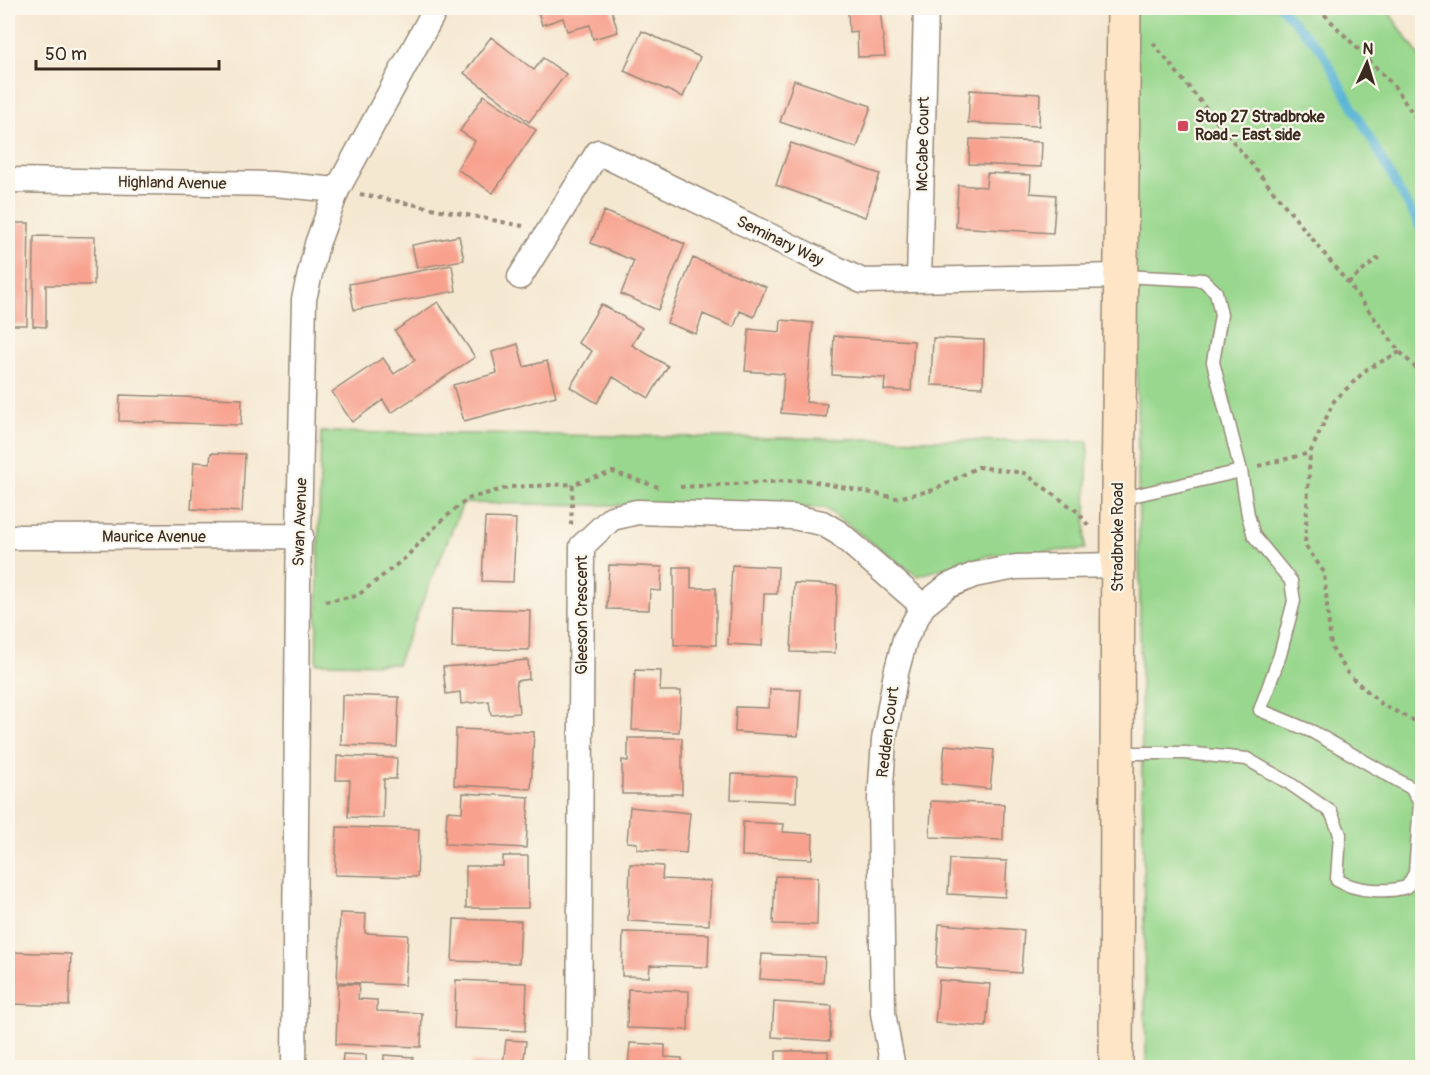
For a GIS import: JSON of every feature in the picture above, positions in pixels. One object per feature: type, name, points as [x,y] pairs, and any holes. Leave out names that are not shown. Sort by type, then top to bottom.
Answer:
[{"type":"main road","name":"Stradbroke Road","points":[[1116,1068],[1117,565],[1124,12]]},
{"type":"street","name":"Swan Avenue","points":[[294,1068],[298,609],[304,300],[317,244],[337,190],[436,8]]},
{"type":"street","name":"McCabe Court","points":[[920,280],[926,8]]},
{"type":"street","name":"Seminary Way","points":[[520,277],[598,152],[862,281],[1120,276]]},
{"type":"street","name":"Highland Avenue","points":[[8,180],[273,184],[337,190]]},
{"type":"street","name":"Gleeson Crescent","points":[[579,1068],[582,546],[612,518],[637,512],[793,517],[822,523],[839,533],[923,606]]},
{"type":"street","name":"Maurice Avenue","points":[[8,537],[301,536]]},
{"type":"street","name":"Redden Court","points":[[893,1068],[883,1013],[880,799],[884,740],[896,673],[905,639],[923,606],[948,586],[974,575],[1016,567],[1117,565]]},
{"type":"lane","points":[[1117,753],[1185,753],[1246,759],[1289,783],[1331,812],[1340,834],[1337,880],[1348,887],[1394,891],[1407,887],[1415,873],[1420,803],[1411,788],[1313,732],[1260,710],[1280,655],[1294,601],[1291,581],[1254,536],[1248,514],[1241,471],[1213,362],[1221,315],[1216,292],[1203,280],[1120,276]]},
{"type":"lane","points":[[1118,499],[1241,471]]},
{"type":"path","points":[[1318,8],[1394,86],[1422,127]]},
{"type":"path","points":[[1124,12],[1159,49],[1348,283],[1400,352],[1422,374]]},
{"type":"path","points":[[337,190],[548,231]]},
{"type":"path","points":[[1348,283],[1382,255]]},
{"type":"path","points":[[1400,352],[1366,369],[1334,401],[1310,453],[1305,545],[1324,572],[1331,647],[1350,676],[1383,705],[1414,721],[1422,729]]},
{"type":"path","points":[[1241,471],[1310,453]]},
{"type":"path","points":[[672,488],[806,480],[897,498],[934,490],[978,467],[1024,473],[1078,512],[1091,530]]},
{"type":"path","points":[[325,601],[357,596],[405,558],[467,499],[510,487],[573,484],[613,472],[661,488]]},
{"type":"path","points":[[570,528],[573,484]]},
{"type":"green space","points":[[1132,8],[1386,8],[1422,60],[1422,1067],[1146,1067]]},
{"type":"green space","points":[[321,432],[1088,442],[1085,549],[991,555],[917,576],[825,508],[463,503],[397,664],[316,663]]},
{"type":"building","points":[[537,8],[611,8],[618,32],[593,39],[590,25],[567,31],[563,18],[542,25]]},
{"type":"building","points":[[848,8],[880,8],[885,56],[858,57],[857,31],[849,32]]},
{"type":"building","points":[[642,31],[700,57],[683,97],[624,71]]},
{"type":"building","points":[[491,37],[534,70],[543,58],[566,74],[529,122],[464,73]]},
{"type":"building","points":[[794,80],[871,106],[857,148],[780,122]]},
{"type":"building","points":[[970,90],[1040,94],[1039,126],[968,123]]},
{"type":"building","points":[[484,95],[536,130],[493,193],[457,169],[475,141],[460,131]]},
{"type":"building","points":[[970,139],[1042,142],[1041,167],[969,164]]},
{"type":"building","points":[[791,143],[880,174],[865,217],[776,185]]},
{"type":"building","points":[[987,173],[1031,175],[1030,193],[1056,195],[1053,233],[956,227],[958,185],[986,187]]},
{"type":"building","points":[[604,211],[685,244],[658,310],[621,294],[634,261],[591,243]]},
{"type":"building","points":[[8,223],[29,223],[27,325],[8,325]]},
{"type":"building","points":[[34,236],[95,237],[94,285],[46,285],[46,327],[33,326]]},
{"type":"building","points":[[459,236],[464,260],[417,268],[412,245]]},
{"type":"building","points":[[693,258],[766,287],[754,317],[740,311],[734,327],[703,314],[696,334],[667,323]]},
{"type":"building","points":[[452,265],[456,291],[354,310],[349,284]]},
{"type":"building","points":[[438,302],[475,357],[391,413],[383,400],[352,422],[332,392],[383,358],[394,374],[415,360],[395,331]]},
{"type":"building","points":[[601,304],[642,328],[632,345],[668,366],[649,398],[613,377],[597,403],[570,387],[592,351],[578,343]]},
{"type":"building","points":[[781,320],[813,323],[806,402],[827,404],[826,417],[781,413],[784,374],[745,371],[749,329],[780,332]]},
{"type":"building","points":[[834,336],[914,341],[911,391],[884,390],[885,378],[832,375]]},
{"type":"building","points":[[933,338],[984,340],[983,387],[931,385]]},
{"type":"building","points":[[518,344],[524,367],[547,361],[556,396],[464,421],[453,385],[497,373],[492,352]]},
{"type":"building","points":[[120,395],[242,399],[241,425],[119,421]]},
{"type":"building","points":[[211,453],[245,454],[242,512],[191,509],[194,462],[210,463]]},
{"type":"building","points":[[485,518],[516,519],[513,582],[482,581]]},
{"type":"building","points":[[609,565],[662,567],[661,591],[650,590],[649,610],[607,609]]},
{"type":"building","points":[[732,565],[778,567],[777,594],[764,594],[762,646],[728,644]]},
{"type":"building","points":[[674,567],[691,567],[691,588],[716,588],[716,645],[674,645]]},
{"type":"building","points":[[794,583],[837,585],[835,653],[791,652]]},
{"type":"building","points":[[453,608],[530,610],[529,650],[452,648]]},
{"type":"building","points":[[528,660],[529,679],[516,681],[519,713],[491,715],[489,701],[461,704],[460,692],[446,694],[443,667]]},
{"type":"building","points":[[635,670],[661,671],[660,691],[681,691],[679,732],[632,730]]},
{"type":"building","points":[[770,689],[801,690],[798,736],[735,732],[736,707],[769,708]]},
{"type":"building","points":[[342,695],[399,697],[397,747],[341,745]]},
{"type":"building","points":[[456,729],[534,732],[531,789],[454,785]]},
{"type":"building","points":[[628,738],[682,738],[682,794],[622,794],[622,760],[628,761]]},
{"type":"building","points":[[945,745],[994,750],[990,789],[941,784]]},
{"type":"building","points":[[337,756],[397,758],[396,779],[384,779],[383,818],[348,817],[350,780],[336,780]]},
{"type":"building","points":[[732,774],[797,777],[796,802],[731,799]]},
{"type":"building","points":[[463,793],[529,797],[526,848],[445,844],[447,811],[462,812]]},
{"type":"building","points":[[931,801],[1004,804],[1003,840],[930,837]]},
{"type":"building","points":[[630,807],[690,813],[686,853],[637,849],[637,843],[627,842]]},
{"type":"building","points":[[743,822],[784,824],[783,832],[813,834],[812,859],[742,856]]},
{"type":"building","points":[[337,827],[419,829],[417,877],[335,875]]},
{"type":"building","points":[[503,856],[528,856],[528,908],[466,908],[466,866],[503,866]]},
{"type":"building","points":[[950,859],[1007,861],[1005,897],[948,894]]},
{"type":"building","points":[[630,864],[663,866],[662,879],[711,881],[709,925],[628,921]]},
{"type":"building","points":[[775,876],[818,877],[817,925],[773,924]]},
{"type":"building","points":[[340,913],[366,914],[365,933],[408,935],[405,985],[337,982]]},
{"type":"building","points":[[454,919],[521,921],[519,963],[452,961]]},
{"type":"building","points":[[939,924],[1024,930],[1021,973],[936,967]]},
{"type":"building","points":[[623,932],[709,934],[708,967],[650,965],[649,977],[622,976]]},
{"type":"building","points":[[8,952],[71,954],[69,1006],[13,1004],[13,1013],[8,1013]]},
{"type":"building","points":[[762,954],[825,957],[823,983],[760,979]]},
{"type":"building","points":[[456,980],[527,983],[525,1031],[454,1028]]},
{"type":"building","points":[[939,980],[990,984],[986,1027],[935,1023]]},
{"type":"building","points":[[338,984],[359,984],[358,999],[377,1000],[377,1011],[422,1013],[421,1047],[336,1044]]},
{"type":"building","points":[[628,989],[689,991],[688,1030],[627,1028]]},
{"type":"building","points":[[774,1002],[832,1006],[830,1041],[772,1037]]},
{"type":"building","points":[[506,1040],[526,1041],[523,1068],[470,1068],[471,1062],[503,1065]]},
{"type":"building","points":[[630,1043],[665,1045],[665,1057],[682,1058],[682,1068],[628,1068]]},
{"type":"building","points":[[776,1051],[828,1051],[828,1068],[776,1068]]},
{"type":"building","points":[[343,1054],[366,1055],[366,1068],[342,1068]]},
{"type":"building","points":[[384,1055],[413,1057],[412,1068],[384,1068]]},
{"type":"waterway","points":[[1281,8],[1321,50],[1422,231]]},
{"type":"place","name":"Stop 27 Stradbroke Road - East side","points":[[1183,126]]}]
